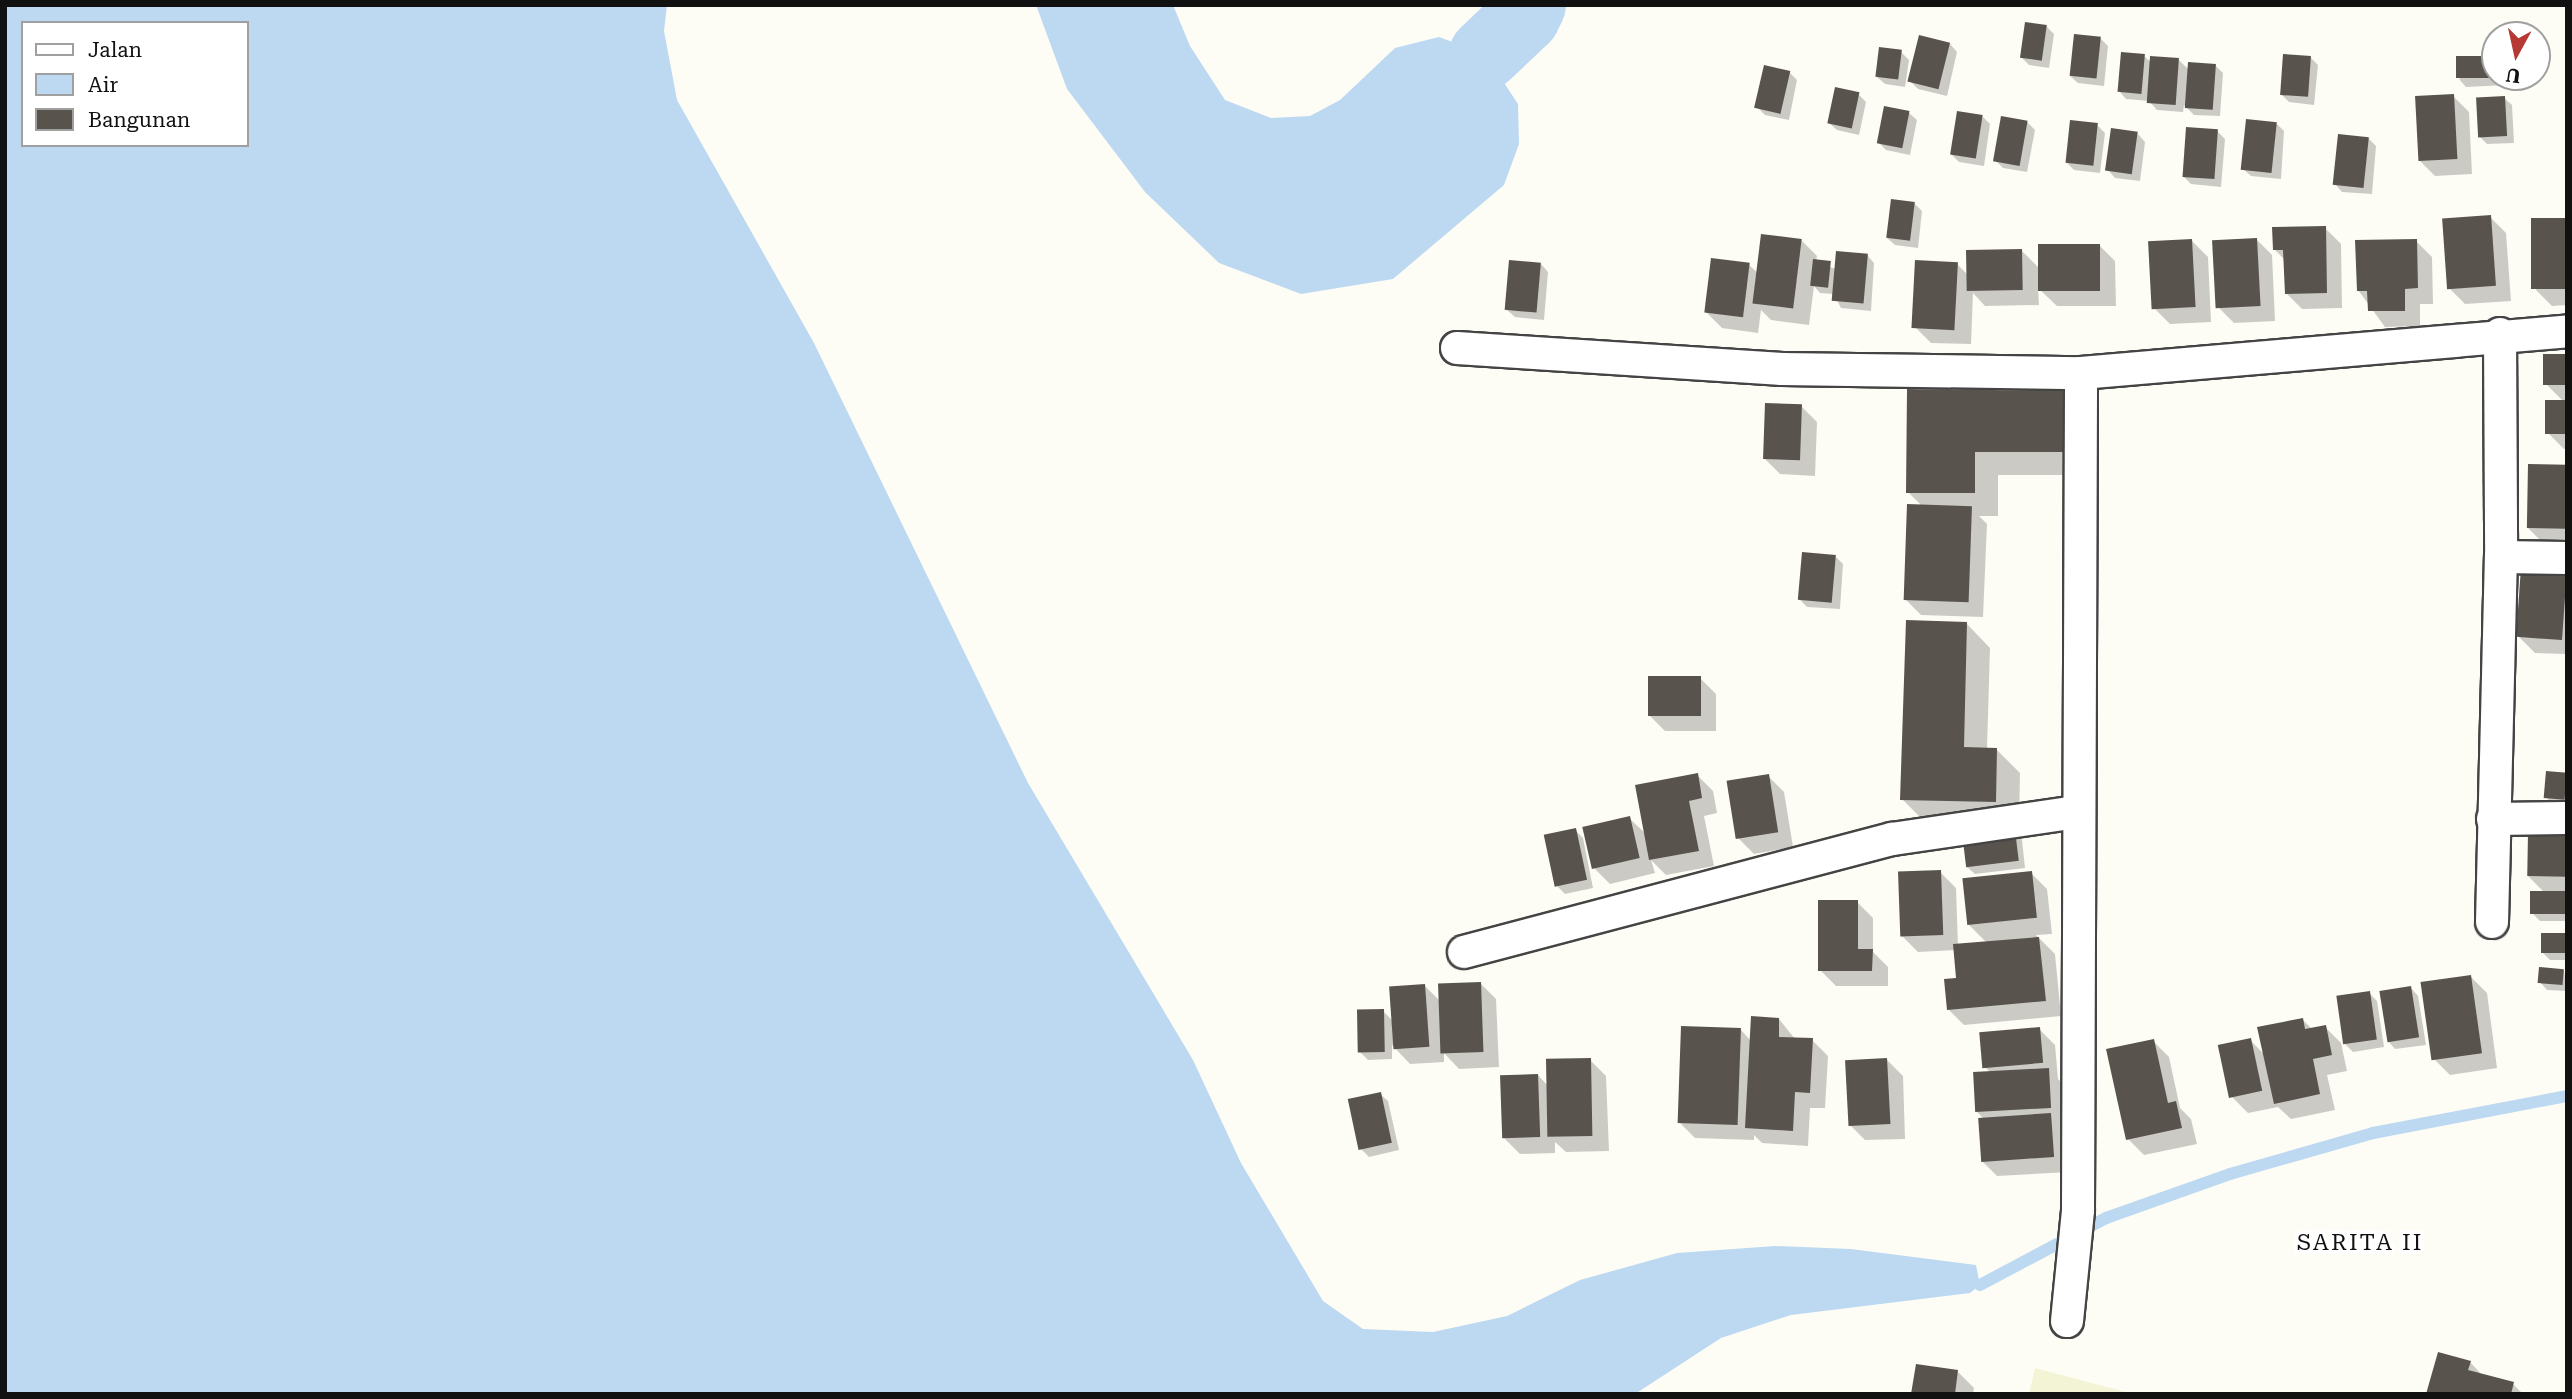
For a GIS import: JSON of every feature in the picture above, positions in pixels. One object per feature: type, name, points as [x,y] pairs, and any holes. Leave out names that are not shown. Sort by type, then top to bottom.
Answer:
[{"type":"street","points":[[1457,348],[1782,369],[2081,373],[2500,334],[2567,331]]},
{"type":"street","points":[[2492,922],[2501,557],[2500,334]]},
{"type":"street","points":[[2067,1321],[2078,1210],[2077,812],[2081,373]]},
{"type":"street","points":[[2501,557],[2567,558]]},
{"type":"street","points":[[1464,952],[1892,839],[2077,812]]},
{"type":"street","points":[[2493,820],[2567,818]]},
{"type":"green space","points":[[2035,1368],[2133,1394],[2029,1394]]},
{"type":"water","points":[[5,5],[667,5],[664,31],[677,100],[814,343],[1028,783],[1193,1060],[1241,1163],[1323,1301],[1363,1329],[1433,1332],[1507,1316],[1580,1280],[1677,1253],[1775,1246],[1851,1249],[1976,1265],[1980,1285],[1970,1293],[1791,1315],[1721,1338],[1635,1394],[5,1394]]},
{"type":"water","points":[[1036,5],[1173,5],[1190,46],[1225,100],[1271,118],[1310,116],[1340,100],[1395,48],[1439,37],[1485,54],[1518,104],[1519,144],[1504,185],[1393,279],[1301,294],[1219,263],[1145,192],[1067,89]]},
{"type":"building","points":[[2025,22],[2047,25],[2042,61],[2020,58]]},
{"type":"building","points":[[2074,34],[2101,37],[2096,79],[2070,76]]},
{"type":"building","points":[[1919,35],[1950,43],[1938,89],[1907,82]]},
{"type":"building","points":[[1879,47],[1902,50],[1898,80],[1875,77]]},
{"type":"building","points":[[2121,52],[2145,54],[2141,94],[2118,92]]},
{"type":"building","points":[[2283,54],[2311,56],[2308,97],[2280,95]]},
{"type":"building","points":[[2150,56],[2179,58],[2176,105],[2147,103]]},
{"type":"building","points":[[2456,56],[2481,56],[2481,78],[2456,78]]},
{"type":"building","points":[[2188,62],[2216,64],[2213,110],[2185,108]]},
{"type":"building","points":[[1764,65],[1790,71],[1780,114],[1754,108]]},
{"type":"building","points":[[1835,87],[1859,92],[1852,128],[1827,123]]},
{"type":"building","points":[[2454,94],[2457,159],[2418,161],[2415,96]]},
{"type":"building","points":[[2505,96],[2507,136],[2478,137],[2476,98]]},
{"type":"building","points":[[1884,106],[1910,111],[1902,148],[1877,143]]},
{"type":"building","points":[[1957,111],[1983,115],[1976,159],[1950,154]]},
{"type":"building","points":[[2001,116],[2028,121],[2020,166],[1993,161]]},
{"type":"building","points":[[2246,119],[2277,122],[2271,173],[2241,170]]},
{"type":"building","points":[[2070,120],[2098,123],[2093,166],[2066,163]]},
{"type":"building","points":[[2186,127],[2218,129],[2214,179],[2183,177]]},
{"type":"building","points":[[2111,128],[2138,132],[2132,174],[2105,171]]},
{"type":"building","points":[[2338,134],[2369,137],[2363,188],[2333,185]]},
{"type":"building","points":[[1891,199],[1915,202],[1910,241],[1886,238]]},
{"type":"building","points":[[2491,215],[2496,286],[2447,289],[2442,218]]},
{"type":"building","points":[[2531,218],[2567,218],[2567,289],[2531,289]]},
{"type":"building","points":[[2326,226],[2327,293],[2285,294],[2283,250],[2273,250],[2272,227]]},
{"type":"building","points":[[1761,234],[1802,239],[1793,308],[1752,303]]},
{"type":"building","points":[[2257,238],[2261,306],[2216,308],[2212,240]]},
{"type":"building","points":[[2192,239],[2196,307],[2152,309],[2148,241]]},
{"type":"building","points":[[2417,239],[2418,288],[2405,289],[2405,311],[2368,311],[2367,291],[2357,291],[2355,240]]},
{"type":"building","points":[[2038,244],[2100,244],[2100,291],[2038,291]]},
{"type":"building","points":[[2022,249],[2023,290],[1967,291],[1966,250]]},
{"type":"building","points":[[1836,251],[1868,254],[1864,304],[1832,301]]},
{"type":"building","points":[[1711,258],[1750,263],[1743,317],[1704,313]]},
{"type":"building","points":[[1813,259],[1831,261],[1828,288],[1810,286]]},
{"type":"building","points":[[1509,260],[1541,263],[1537,313],[1505,310]]},
{"type":"building","points":[[1915,260],[1958,262],[1954,330],[1911,328]]},
{"type":"building","points":[[2543,354],[2567,354],[2567,385],[2543,385]]},
{"type":"building","points":[[1907,389],[2065,391],[2064,452],[1975,452],[1975,493],[1906,493]]},
{"type":"building","points":[[2545,400],[2567,400],[2567,434],[2545,434]]},
{"type":"building","points":[[1765,403],[1802,404],[1800,460],[1763,459]]},
{"type":"building","points":[[2528,464],[2567,465],[2566,529],[2527,528]]},
{"type":"building","points":[[1907,504],[1972,506],[1969,602],[1904,600]]},
{"type":"building","points":[[1802,552],[1836,555],[1832,603],[1798,600]]},
{"type":"building","points":[[2521,567],[2567,570],[2562,640],[2516,637]]},
{"type":"building","points":[[1906,620],[1967,622],[1964,747],[1997,748],[1996,802],[1900,800]]},
{"type":"building","points":[[1648,676],[1701,676],[1701,716],[1648,716]]},
{"type":"building","points":[[2546,771],[2567,773],[2565,800],[2544,798]]},
{"type":"building","points":[[1698,773],[1702,798],[1689,801],[1699,851],[1649,860],[1635,785]]},
{"type":"building","points":[[1769,774],[1778,832],[1736,839],[1727,781]]},
{"type":"building","points":[[1630,816],[1640,858],[1592,869],[1582,827]]},
{"type":"building","points":[[1576,828],[1587,880],[1555,887],[1544,835]]},
{"type":"building","points":[[2015,830],[2019,861],[1966,867],[1962,836]]},
{"type":"building","points":[[2528,833],[2567,834],[2566,877],[2527,876]]},
{"type":"building","points":[[1941,870],[1943,935],[1900,936],[1898,872]]},
{"type":"building","points":[[2032,871],[2037,918],[1967,925],[1962,878]]},
{"type":"building","points":[[2530,891],[2567,891],[2567,914],[2530,914]]},
{"type":"building","points":[[1818,900],[1858,900],[1858,949],[1873,949],[1872,971],[1818,971]]},
{"type":"building","points":[[2541,933],[2567,933],[2567,953],[2541,953]]},
{"type":"building","points":[[2039,937],[2046,1001],[1947,1010],[1944,979],[1956,978],[1953,944]]},
{"type":"building","points":[[2539,967],[2564,969],[2563,985],[2538,983]]},
{"type":"building","points":[[2471,975],[2482,1053],[2431,1060],[2420,982]]},
{"type":"building","points":[[1481,982],[1483,1052],[1440,1053],[1438,984]]},
{"type":"building","points":[[1425,984],[1429,1047],[1393,1049],[1389,987]]},
{"type":"building","points":[[2411,986],[2419,1037],[2388,1042],[2379,991]]},
{"type":"building","points":[[2370,991],[2377,1040],[2343,1044],[2336,996]]},
{"type":"building","points":[[1357,1009],[1384,1009],[1385,1052],[1358,1052]]},
{"type":"building","points":[[1751,1016],[1779,1018],[1779,1037],[1813,1038],[1810,1093],[1795,1092],[1793,1131],[1745,1128]]},
{"type":"building","points":[[2303,1018],[2305,1029],[2326,1025],[2332,1055],[2313,1059],[2320,1094],[2274,1104],[2257,1027]]},
{"type":"building","points":[[1681,1026],[1741,1028],[1738,1125],[1678,1123]]},
{"type":"building","points":[[2040,1027],[2043,1063],[1982,1068],[1979,1032]]},
{"type":"building","points":[[2251,1038],[2262,1091],[2229,1098],[2218,1045]]},
{"type":"building","points":[[2154,1039],[2168,1103],[2176,1101],[2182,1128],[2126,1140],[2106,1049]]},
{"type":"building","points":[[1591,1058],[1592,1136],[1547,1137],[1546,1059]]},
{"type":"building","points":[[1887,1058],[1890,1124],[1849,1126],[1845,1060]]},
{"type":"building","points":[[2049,1068],[2051,1108],[1975,1112],[1973,1072]]},
{"type":"building","points":[[1538,1074],[1540,1137],[1502,1138],[1500,1075]]},
{"type":"building","points":[[1381,1092],[1392,1143],[1359,1150],[1348,1099]]},
{"type":"building","points":[[2051,1113],[2054,1157],[1981,1162],[1978,1118]]},
{"type":"building","points":[[2438,1352],[2471,1361],[2468,1370],[2514,1382],[2511,1394],[2426,1394]]},
{"type":"building","points":[[1916,1364],[1958,1370],[1955,1394],[1911,1394]]},
{"type":"waterway","points":[[1485,54],[1524,17],[1530,5]]},
{"type":"waterway","points":[[1980,1285],[2106,1218],[2230,1174],[2373,1133],[2567,1096]]},
{"type":"district","name":"SARITA II","points":[[2360,1243]]}]
